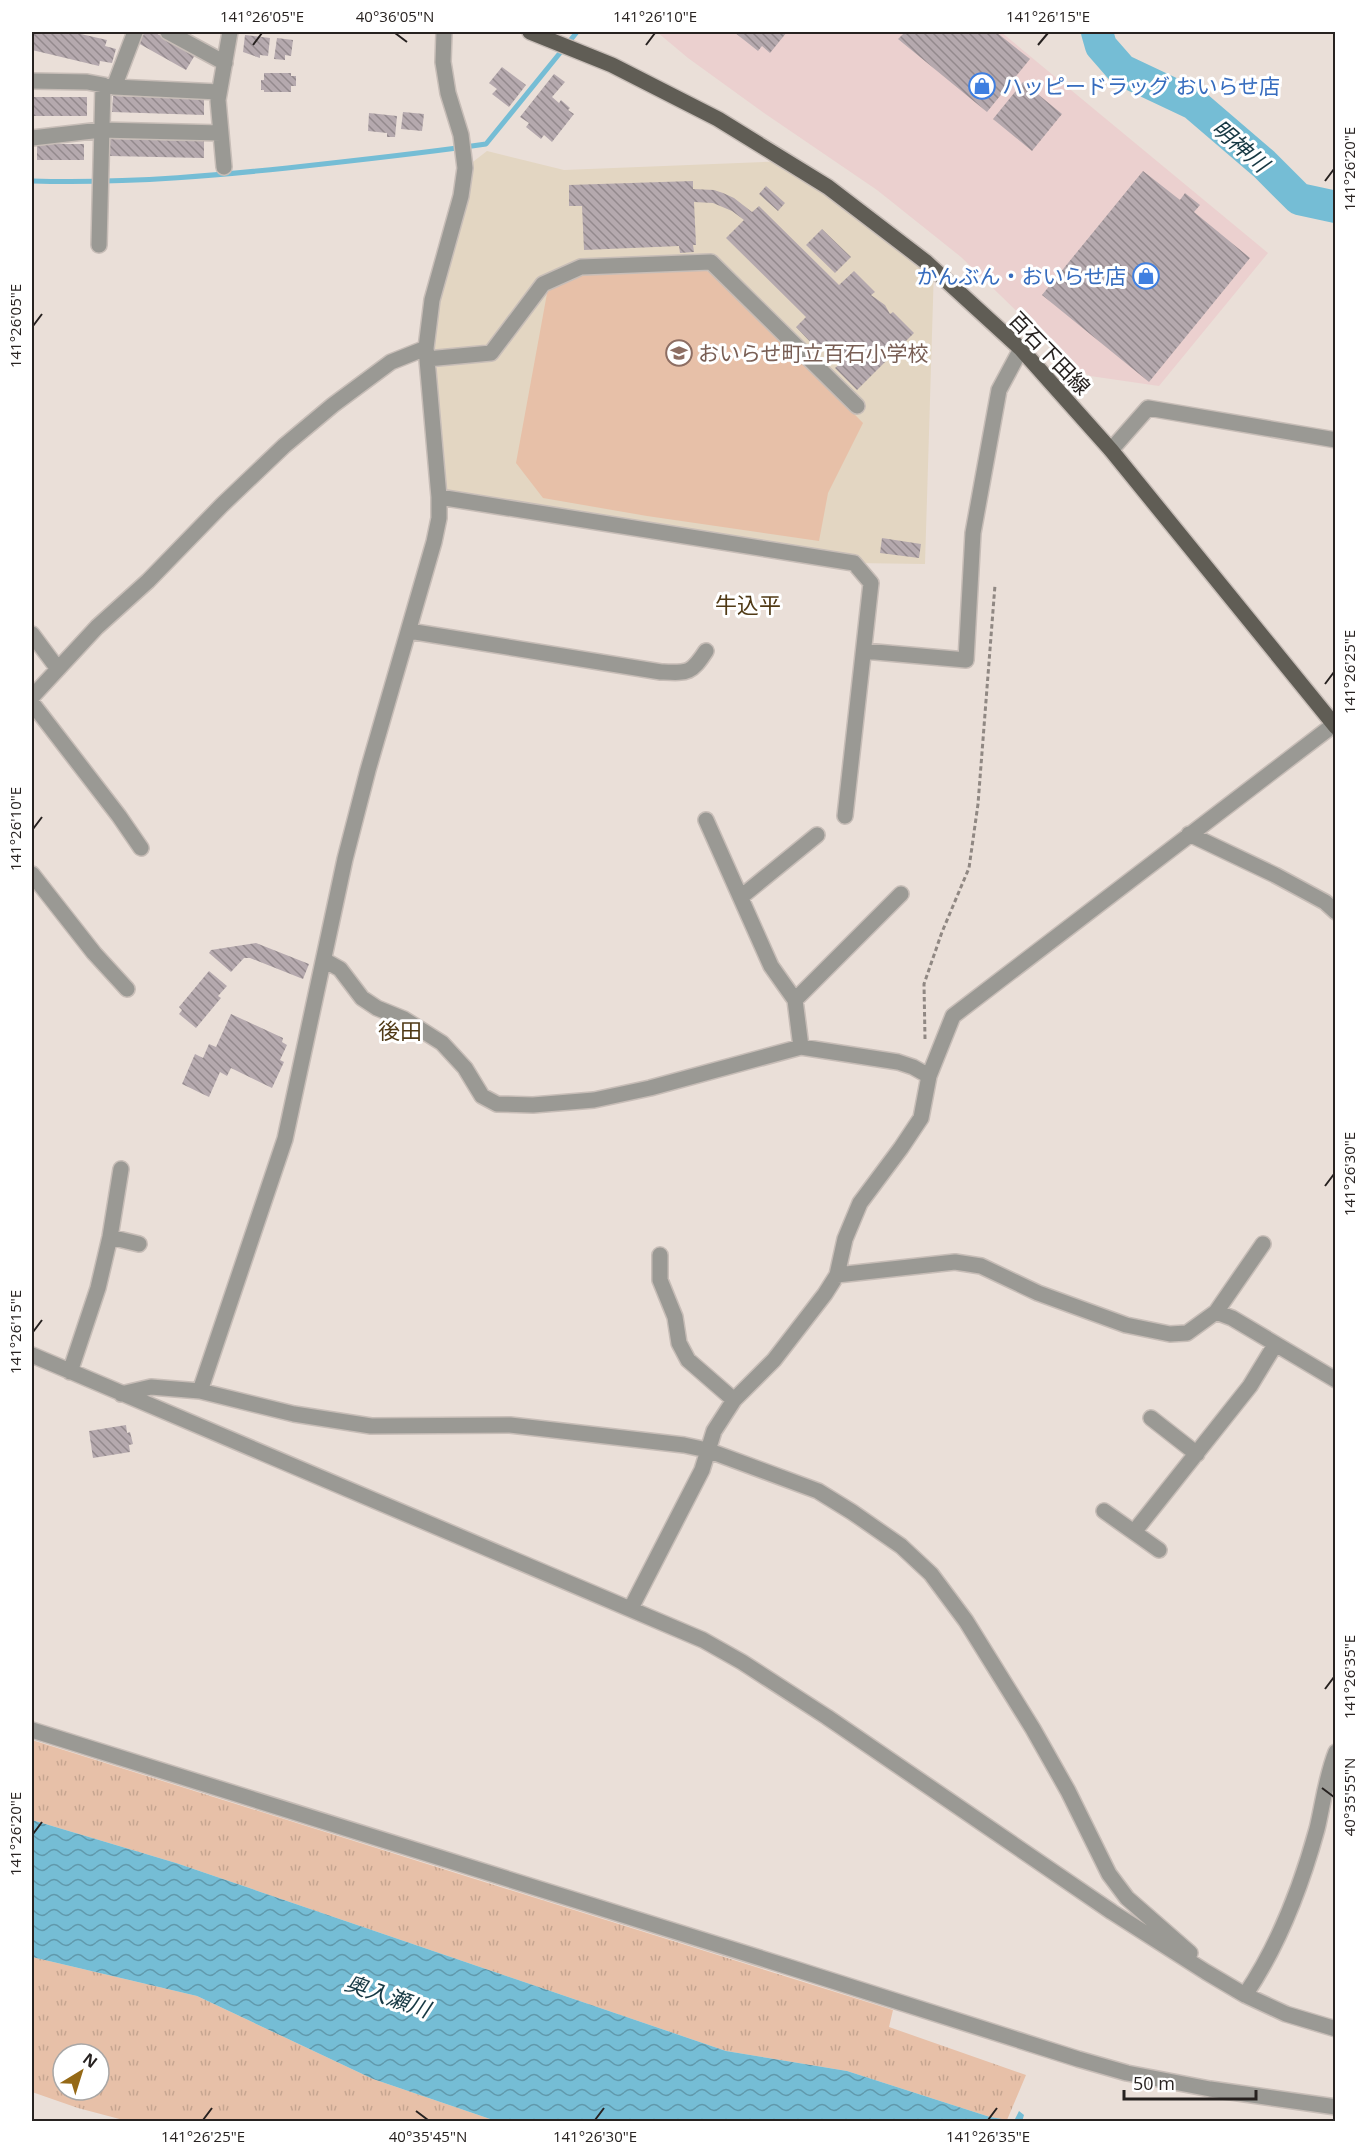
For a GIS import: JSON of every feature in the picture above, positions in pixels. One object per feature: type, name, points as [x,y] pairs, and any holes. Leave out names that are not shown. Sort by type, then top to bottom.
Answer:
[{"type":"main road","name":"百石下田線","points":[[530,32],[612,65],[718,119],[828,187],[926,262],[1021,350],[1111,450],[1335,724]]},
{"type":"street","points":[[99,245],[101,130],[108,86],[135,32]]},
{"type":"street","points":[[168,32],[225,63]]},
{"type":"street","points":[[224,167],[218,100],[230,32]]},
{"type":"street","points":[[200,1391],[285,1139],[351,837],[439,518],[427,353],[432,300],[461,196],[465,168],[461,135],[447,93],[443,62],[444,32]]},
{"type":"street","points":[[32,81],[87,82],[108,86],[219,92]]},
{"type":"street","points":[[32,138],[101,130],[221,133]]},
{"type":"street","points":[[32,697],[98,627],[148,581],[222,505],[284,446],[333,405],[391,362],[427,353],[491,353],[543,284],[581,267],[711,262],[857,406]]},
{"type":"street","points":[[864,651],[966,660],[975,522],[999,390],[1021,350]]},
{"type":"street","points":[[1111,450],[1148,408],[1335,440]]},
{"type":"street","points":[[439,497],[854,563],[871,583],[845,816]]},
{"type":"street","points":[[409,631],[661,672],[685,673],[696,667],[706,651]]},
{"type":"street","points":[[32,634],[58,669]]},
{"type":"street","points":[[32,703],[141,848]]},
{"type":"street","points":[[631,1608],[702,1470],[706,1450],[714,1431],[734,1400],[774,1359],[825,1294],[837,1275],[845,1239],[860,1203],[901,1149],[921,1118],[929,1076],[953,1016],[1335,724]]},
{"type":"street","points":[[706,820],[771,966],[795,1000],[801,1047]]},
{"type":"street","points":[[1189,834],[1275,875],[1325,902],[1335,912]]},
{"type":"street","points":[[741,897],[817,835]]},
{"type":"street","points":[[32,874],[94,953],[127,989]]},
{"type":"street","points":[[795,1000],[901,894]]},
{"type":"street","points":[[324,960],[340,969],[362,998],[377,1008],[404,1019],[442,1043],[465,1068],[482,1096],[497,1104],[532,1105],[594,1100],[650,1088],[801,1047],[898,1062],[929,1076]]},
{"type":"street","points":[[70,1372],[98,1288],[110,1237],[121,1169]]},
{"type":"street","points":[[110,1237],[139,1244]]},
{"type":"street","points":[[837,1275],[956,1262],[981,1266],[1038,1293],[1126,1325],[1170,1334],[1187,1333],[1216,1312],[1263,1244]]},
{"type":"street","points":[[660,1255],[660,1280],[675,1317],[679,1343],[688,1360],[734,1400]]},
{"type":"street","points":[[1216,1312],[1232,1318],[1335,1380]]},
{"type":"street","points":[[1134,1532],[1250,1386],[1275,1345]]},
{"type":"street","points":[[32,1355],[703,1640],[742,1662],[1112,1912],[1206,1972],[1245,1995],[1286,2014],[1335,2029]]},
{"type":"street","points":[[122,1394],[151,1387],[200,1391],[294,1414],[371,1425],[510,1425],[684,1445],[706,1450],[818,1491],[901,1546],[931,1574],[966,1622],[1033,1729],[1068,1791],[1109,1874],[1127,1898],[1187,1950],[1206,1972]]},
{"type":"street","points":[[1150,1418],[1197,1454]]},
{"type":"street","points":[[1104,1511],[1158,1550]]},
{"type":"street","points":[[32,1730],[1078,2059],[1127,2073],[1210,2089],[1335,2107]]},
{"type":"street","points":[[1245,1995],[1265,1963],[1297,1894],[1318,1826],[1335,1752]]},
{"type":"path","points":[[925,1042],[924,984],[942,932],[969,868],[978,804],[995,585]]},
{"type":"shaded area","points":[[657,32],[1001,32],[1268,253],[1159,386],[1090,376],[1075,368],[961,257],[877,190],[764,113],[688,58]]},
{"type":"shaded area","name":"おいらせ町立百石小学校","points":[[487,151],[564,170],[786,161],[934,268],[925,564],[854,563],[439,497],[426,348],[465,168]]},
{"type":"green space","points":[[696,268],[717,274],[863,423],[828,493],[819,541],[543,498],[516,463],[548,288],[580,275]]},
{"type":"green space","points":[[32,1740],[893,2010],[889,2027],[1026,2075],[1007,2120],[990,2117],[847,2071],[726,2051],[176,1863],[32,1820]]},
{"type":"green space","points":[[32,1957],[197,1996],[373,2079],[496,2121],[127,2121],[61,2102],[111,2102],[111,2042],[51,2042],[51,2099],[32,2092]]},
{"type":"water","name":"奥入瀬川","points":[[32,1820],[176,1863],[726,2051],[847,2071],[990,2117],[1014,2121],[1019,2111],[1024,2115],[1022,2122],[496,2121],[373,2079],[197,1996],[32,1957]]},
{"type":"building","points":[[32,32],[72,32],[107,40],[105,46],[116,49],[112,63],[100,61],[99,66],[32,50]]},
{"type":"building","points":[[145,32],[154,32],[195,55],[186,70],[138,43]]},
{"type":"building","points":[[734,32],[787,32],[770,53],[762,46],[758,51]]},
{"type":"building","name":"ハッピードラッグ おいらせ店","points":[[905,32],[996,32],[1030,59],[987,112],[898,39]]},
{"type":"building","points":[[245,35],[270,38],[268,56],[260,55],[260,58],[243,52]]},
{"type":"building","points":[[277,38],[293,40],[291,56],[285,55],[285,60],[274,59]]},
{"type":"building","points":[[502,67],[526,85],[509,107],[492,94],[497,89],[489,83]]},
{"type":"building","points":[[264,73],[291,73],[291,76],[296,76],[296,86],[291,86],[291,92],[264,92],[261,90],[261,80],[264,80]]},
{"type":"building","points":[[554,74],[565,82],[552,97],[559,103],[561,100],[574,114],[552,142],[544,135],[541,139],[526,127],[529,123],[520,117]]},
{"type":"building","points":[[1023,82],[1062,114],[1032,151],[993,119]]},
{"type":"building","points":[[113,96],[204,99],[204,115],[112,112]]},
{"type":"building","points":[[32,97],[87,97],[87,116],[32,116]]},
{"type":"building","points":[[403,112],[424,114],[422,131],[401,129]]},
{"type":"building","points":[[369,113],[397,116],[395,137],[387,137],[387,133],[368,131]]},
{"type":"building","points":[[110,139],[204,141],[204,158],[110,156]]},
{"type":"building","points":[[37,144],[84,144],[84,160],[37,160]]},
{"type":"building","name":"かんぶん・おいらせ店","points":[[1143,171],[1180,200],[1185,193],[1200,205],[1194,212],[1250,258],[1149,382],[1042,295]]},
{"type":"building","points":[[693,181],[693,189],[723,193],[734,198],[752,212],[759,206],[839,285],[854,271],[875,292],[871,295],[885,305],[890,314],[893,312],[914,333],[857,390],[835,368],[843,361],[824,342],[817,349],[796,327],[806,317],[726,238],[744,220],[732,211],[713,203],[694,202],[696,245],[693,245],[694,252],[680,253],[679,246],[584,250],[582,206],[569,206],[569,185]]},
{"type":"building","points":[[766,186],[785,203],[778,211],[759,194]]},
{"type":"building","points":[[822,229],[851,257],[835,273],[806,245]]},
{"type":"building","points":[[882,538],[921,544],[919,558],[880,553]]},
{"type":"building","points":[[256,943],[309,964],[303,979],[250,958],[244,958],[231,972],[209,953],[211,950]]},
{"type":"building","points":[[209,971],[227,986],[218,996],[221,998],[196,1028],[179,1014],[182,1010],[179,1007]]},
{"type":"building","points":[[231,1014],[283,1038],[282,1042],[287,1045],[280,1060],[284,1062],[272,1088],[231,1068],[227,1076],[220,1072],[209,1097],[182,1084],[195,1054],[203,1058],[209,1044],[216,1047]]},
{"type":"building","points":[[126,1425],[127,1433],[130,1432],[133,1444],[129,1445],[130,1452],[93,1458],[89,1431]]},
{"type":"waterway","points":[[32,181],[141,180],[214,175],[486,144],[577,32]]},
{"type":"waterway","name":"明神川","points":[[1097,32],[1101,46],[1122,70],[1194,104],[1264,164],[1299,199],[1336,207]]},
{"type":"place","name":"ハッピードラッグ おいらせ店","points":[[982,86]]},
{"type":"place","name":"かんぶん・おいらせ店","points":[[1146,276]]},
{"type":"place","name":"おいらせ町立百石小学校","points":[[679,353]]},
{"type":"district","name":"牛込平","points":[[748,604]]},
{"type":"district","name":"後田","points":[[400,1030]]}]
